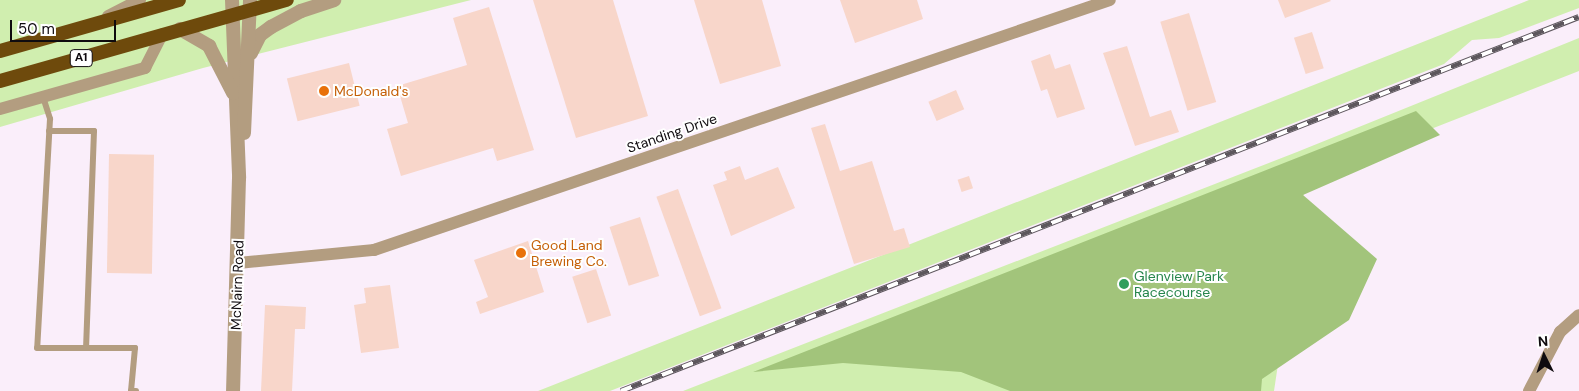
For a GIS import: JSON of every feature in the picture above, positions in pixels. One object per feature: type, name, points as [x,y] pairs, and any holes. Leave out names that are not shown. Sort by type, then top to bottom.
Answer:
[{"type":"highway","name":"A1","points":[[0,51],[179,0]]},
{"type":"highway","name":"A1","points":[[0,81],[162,34],[234,16],[250,6],[287,0]]},
{"type":"street","points":[[91,25],[140,0]]},
{"type":"street","name":"McNairn Road","points":[[232,0],[240,178]]},
{"type":"street","points":[[249,66],[252,47],[260,35],[301,11],[334,0]]},
{"type":"street","name":"Standing Drive","points":[[238,264],[374,250],[1110,0]]},
{"type":"street","name":"McNairn Road","points":[[233,391],[240,178],[249,66],[250,6]]},
{"type":"street","points":[[180,30],[209,46],[236,98]]},
{"type":"street","points":[[0,109],[145,68],[162,34]]},
{"type":"street","points":[[1529,391],[1560,332],[1579,315]]},
{"type":"lane","points":[[43,97],[50,120],[37,348],[135,348],[131,391],[136,391]]},
{"type":"lane","points":[[49,131],[94,131],[86,347]]},
{"type":"green space","points":[[0,0],[471,0],[203,68],[0,127]]},
{"type":"green space","points":[[1529,0],[1579,0],[1579,8],[1499,38],[1472,40],[1444,64],[610,391],[538,391]]},
{"type":"green space","name":"Glenview Park Racecourse","points":[[1579,38],[1579,71],[1306,178],[1274,391],[683,391],[1297,152]]},
{"type":"green space","name":"Glenview Park Racecourse","points":[[1416,111],[1440,135],[1303,195],[1377,259],[1349,320],[1262,379],[1261,391],[1010,391],[961,372],[843,363],[753,372]]},
{"type":"building","points":[[533,0],[613,0],[648,116],[576,138]]},
{"type":"building","points":[[694,0],[762,0],[781,66],[720,84]]},
{"type":"building","points":[[840,0],[917,0],[923,19],[855,43]]},
{"type":"building","points":[[1278,0],[1330,0],[1331,1],[1285,18]]},
{"type":"building","points":[[489,7],[534,150],[497,161],[493,148],[401,176],[387,129],[408,123],[397,86],[467,65],[453,18]]},
{"type":"building","points":[[1189,13],[1216,102],[1188,111],[1160,22]]},
{"type":"building","points":[[1312,32],[1324,68],[1306,74],[1294,38]]},
{"type":"building","points":[[1127,46],[1150,117],[1171,110],[1179,132],[1135,146],[1103,53]]},
{"type":"building","points":[[1050,54],[1055,69],[1070,64],[1085,109],[1057,118],[1047,89],[1041,91],[1031,61]]},
{"type":"building","name":"McDonald's","points":[[349,63],[360,106],[298,121],[287,78]]},
{"type":"building","points":[[956,90],[964,109],[937,121],[928,102]]},
{"type":"building","points":[[825,124],[840,171],[872,161],[894,231],[904,228],[910,247],[854,264],[811,128]]},
{"type":"building","points":[[109,154],[154,155],[152,274],[107,273]]},
{"type":"building","points":[[740,166],[745,180],[778,167],[795,208],[731,236],[713,185],[727,180],[724,172]]},
{"type":"building","points":[[969,176],[973,188],[962,192],[958,180]]},
{"type":"building","points":[[678,189],[721,308],[700,316],[656,197]]},
{"type":"building","points":[[640,217],[659,276],[629,286],[610,227]]},
{"type":"building","points":[[528,241],[544,292],[480,314],[476,302],[488,297],[474,260]]},
{"type":"building","points":[[596,269],[611,316],[587,323],[572,277]]},
{"type":"building","points":[[390,285],[399,348],[361,353],[354,305],[366,303],[364,288]]},
{"type":"building","points":[[265,305],[306,307],[305,329],[295,329],[292,391],[261,391]]},
{"type":"railway","points":[[621,391],[1579,17]]},
{"type":"place","name":"McDonald's","points":[[324,91]]},
{"type":"place","name":"Good Land Brewing Co.","points":[[521,253]]},
{"type":"place","name":"Glenview Park Racecourse","points":[[1124,284]]}]
